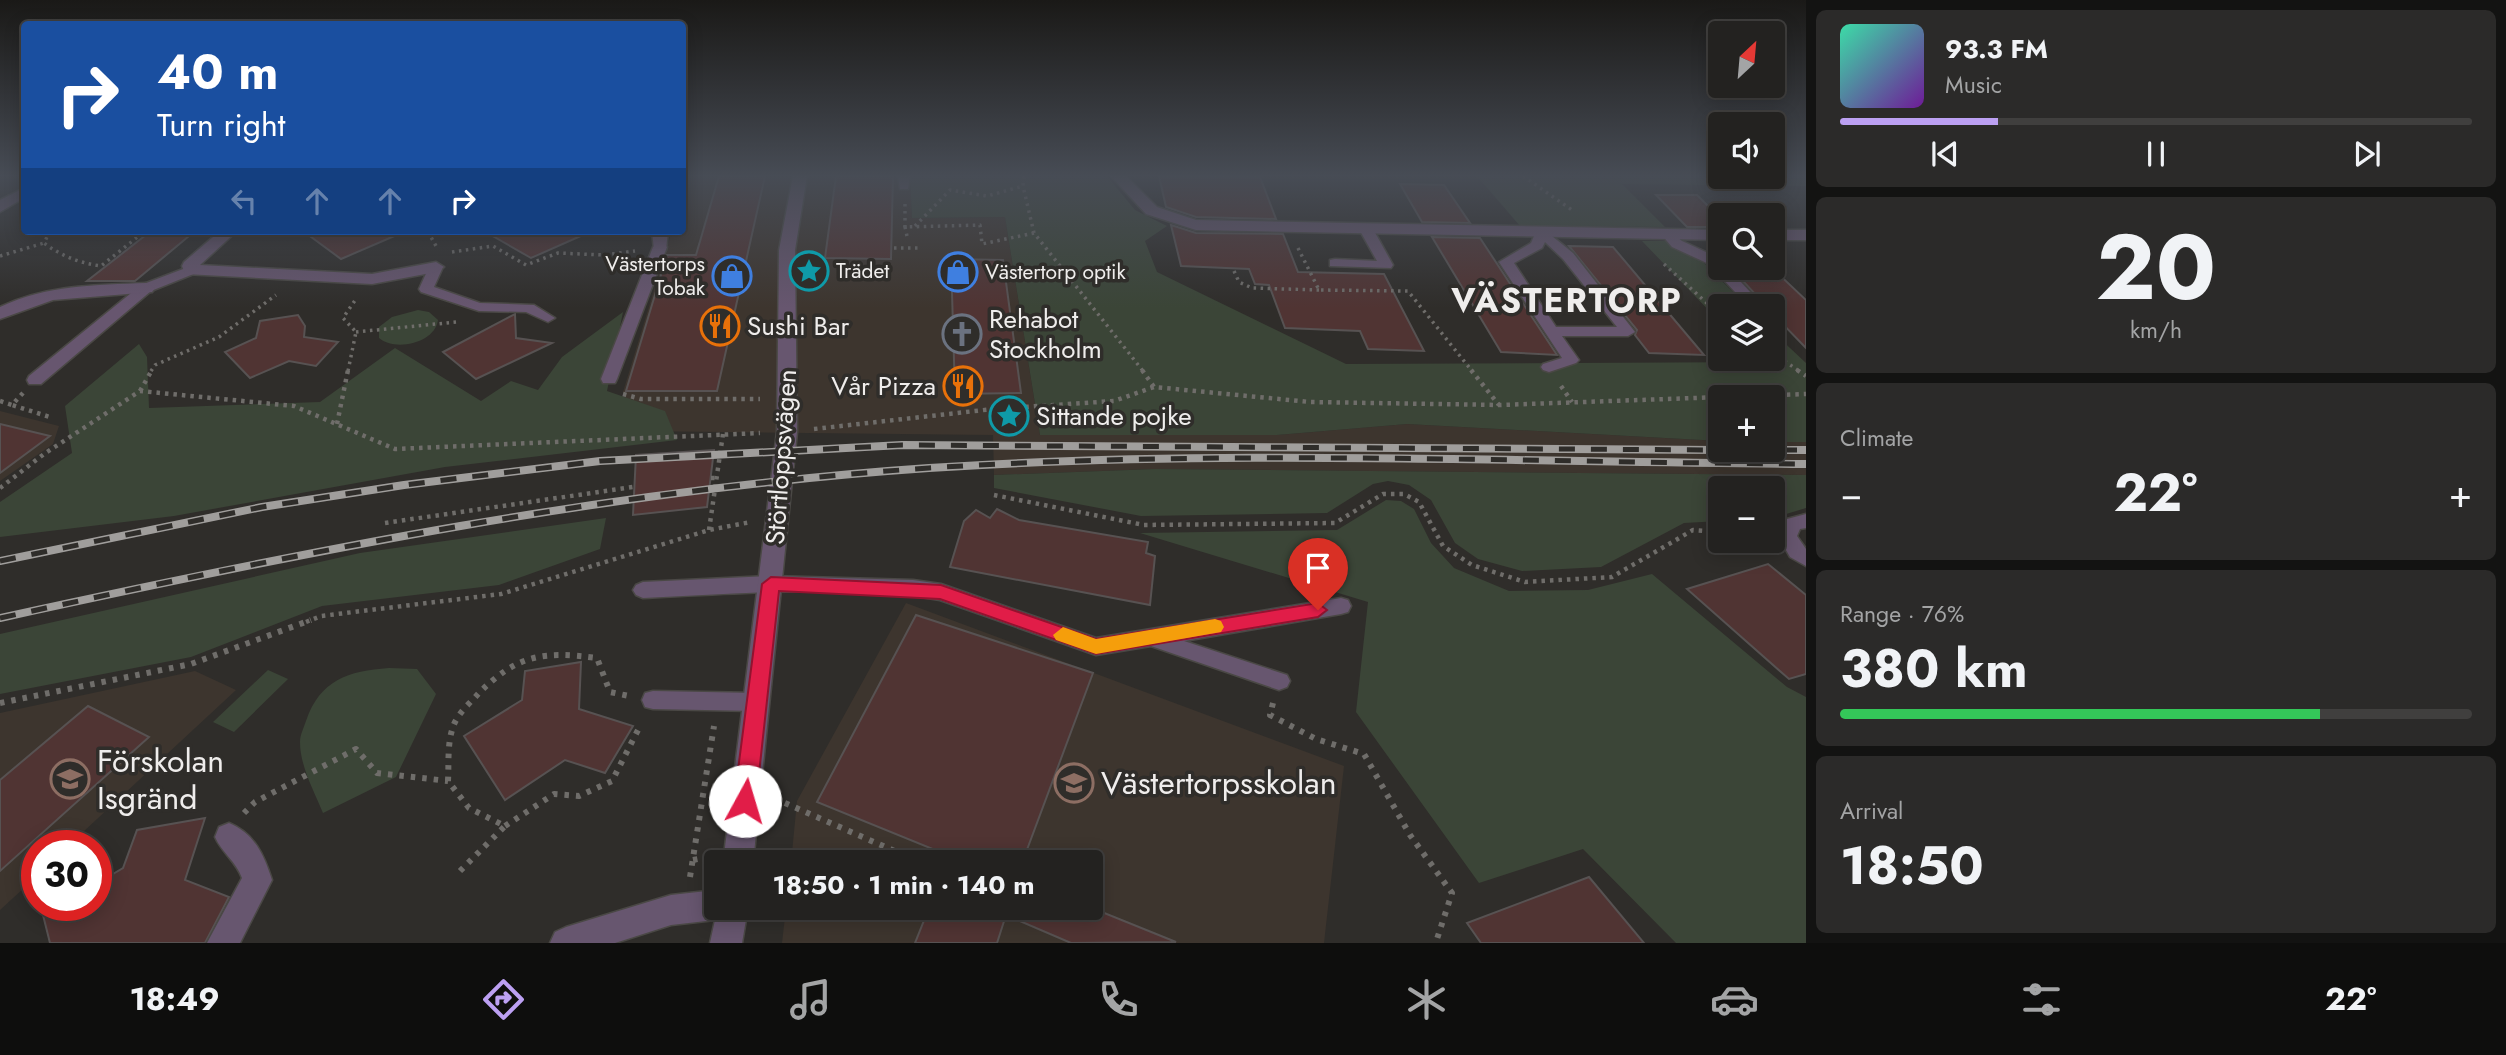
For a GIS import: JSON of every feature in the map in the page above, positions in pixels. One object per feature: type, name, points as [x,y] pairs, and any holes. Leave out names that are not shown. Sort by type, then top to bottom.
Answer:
[{"type":"street","name":"Störtloppsvägen","points":[[740,850],[787,432],[787,250],[792,220]]},
{"type":"street","points":[[1172,220],[1196,225],[1289,228],[1708,235]]},
{"type":"street","points":[[225,235],[190,266],[191,270],[373,279],[436,267]]},
{"type":"street","points":[[1785,236],[1804,238]]},
{"type":"street","points":[[0,314],[34,298],[53,294],[146,288]]},
{"type":"street","points":[[223,943],[257,880],[250,857],[229,837]]},
{"type":"street","points":[[566,943],[685,909],[704,907]]},
{"type":"street","points":[[726,943],[731,920]]},
{"type":"lane","points":[[1335,263],[1385,265],[1366,229]]},
{"type":"lane","points":[[1549,367],[1572,359],[1506,262],[1537,245],[1542,232],[1568,256],[1628,332],[1553,331]]},
{"type":"lane","points":[[1668,234],[1677,244],[1714,261],[1745,294]]},
{"type":"lane","points":[[609,379],[660,239]]},
{"type":"lane","points":[[436,267],[426,289],[479,307],[529,308],[548,318]]},
{"type":"lane","points":[[35,380],[146,288],[191,270]]},
{"type":"lane","points":[[1806,521],[1794,524],[1787,536],[1797,552],[1806,559]]},
{"type":"lane","points":[[643,590],[771,584],[941,592],[1096,646],[1340,607]]},
{"type":"lane","points":[[1147,637],[1279,681]]},
{"type":"lane","points":[[653,700],[756,702]]},
{"type":"path","points":[[913,228],[921,220]]},
{"type":"path","points":[[1031,220],[1034,233],[1123,342],[1154,387]]},
{"type":"path","points":[[907,236],[905,227],[980,225],[982,244],[1034,233]]},
{"type":"path","points":[[1289,228],[1319,290]]},
{"type":"path","points":[[1633,234],[1708,304]]},
{"type":"path","points":[[0,256],[44,243],[48,235]]},
{"type":"path","points":[[44,243],[57,253],[81,263],[101,266],[140,235]]},
{"type":"path","points":[[436,267],[449,253],[493,246],[526,265],[558,253],[604,254],[660,239]]},
{"type":"path","points":[[894,248],[920,248]]},
{"type":"path","points":[[1234,271],[1239,282],[1252,288],[1408,291],[1500,405]]},
{"type":"path","points":[[0,488],[44,454],[140,391],[155,365],[219,337],[298,277]]},
{"type":"path","points":[[356,332],[344,318],[361,290],[373,279]]},
{"type":"path","points":[[356,332],[456,323]]},
{"type":"path","points":[[337,424],[356,332]]},
{"type":"path","points":[[1785,361],[1806,376]]},
{"type":"path","points":[[609,379],[615,391],[641,399],[789,399]]},
{"type":"path","points":[[140,391],[294,406],[395,449],[787,432],[993,409],[1114,401],[1154,387],[1310,402],[1500,405],[1806,394]]},
{"type":"path","points":[[0,401],[12,405]]},
{"type":"path","points":[[709,530],[723,434]]},
{"type":"path","points":[[711,478],[718,478]]},
{"type":"path","points":[[385,523],[633,487]]},
{"type":"path","points":[[994,495],[1144,526],[1335,523],[1383,494],[1404,494],[1419,502],[1443,546],[1472,565],[1525,582],[1612,577],[1693,530],[1708,531]]},
{"type":"path","points":[[0,704],[191,664],[321,616],[500,594],[709,530],[776,518]]},
{"type":"path","points":[[448,781],[454,723],[498,675],[526,658],[572,654],[597,658],[610,692],[653,700],[612,781],[579,796],[554,794],[505,827],[460,871]]},
{"type":"path","points":[[1279,681],[1270,715],[1316,739],[1364,754],[1410,835],[1451,893],[1437,939],[1440,943]]},
{"type":"path","points":[[685,909],[718,701]]},
{"type":"path","points":[[229,837],[238,819],[255,802],[356,749],[377,773],[448,781],[470,808],[505,827]]},
{"type":"path","points":[[777,813],[778,800],[892,850]]},
{"type":"path","points":[[693,860],[704,859]]},
{"type":"shaded area","points":[[686,220],[1005,220],[1040,435],[1277,435],[1407,424],[1708,440],[1708,462],[1785,462],[1785,442],[1806,442],[1806,475],[1155,469],[994,475],[993,435],[636,431],[623,392],[671,235],[686,235]]},
{"type":"shaded area","points":[[0,411],[59,426],[53,444],[0,481]]},
{"type":"shaded area","name":"Västertorpsskolan","points":[[906,603],[1344,766],[1324,943],[782,943],[785,920],[1103,920],[1103,850],[792,850],[797,801]]},
{"type":"shaded area","name":"Förskolan Isgränd","points":[[195,671],[236,690],[85,830],[21,830],[21,891],[0,910],[0,713]]},
{"type":"green space","points":[[1005,220],[1155,220],[1167,226],[1145,241],[1157,272],[1346,364],[1708,362],[1708,371],[1785,371],[1785,343],[1806,363],[1806,442],[1785,442],[1785,385],[1708,385],[1708,440],[1407,424],[1277,435],[1040,435]]},
{"type":"green space","points":[[1515,220],[1658,220],[1665,227],[1520,226]]},
{"type":"green space","points":[[1642,241],[1682,241],[1708,267],[1708,280],[1721,280],[1735,294],[1708,294],[1708,310]]},
{"type":"green space","points":[[418,310],[429,312],[438,320],[430,334],[404,345],[379,338],[379,327],[392,317]]},
{"type":"green space","points":[[623,312],[607,391],[665,411],[677,440],[445,467],[174,516],[0,537],[0,502],[72,453],[65,406],[139,344],[147,357],[149,408],[320,402],[395,348],[481,401],[511,381],[538,390],[562,357]]},
{"type":"green space","points":[[1155,469],[1806,475],[1806,508],[1785,514],[1785,476],[1708,476],[1708,522],[1684,523],[1601,567],[1522,571],[1478,559],[1455,543],[1431,500],[1409,485],[1388,481],[1373,484],[1327,513],[1141,516],[994,488],[994,475]]},
{"type":"green space","points":[[1386,500],[1401,501],[1414,509],[1431,543],[1454,568],[1509,591],[1588,590],[1652,574],[1787,687],[1806,697],[1806,943],[1676,943],[1583,849],[1479,883],[1356,712],[1368,602],[1140,533],[1337,530]]},
{"type":"green space","points":[[606,518],[600,549],[499,585],[322,606],[191,657],[0,694],[0,634],[360,553]]},
{"type":"green space","points":[[389,668],[417,669],[436,694],[396,777],[323,813],[302,760],[300,742],[312,707],[319,696],[337,680],[361,672]]},
{"type":"green space","points":[[268,670],[288,679],[234,732],[213,722]]},
{"type":"building","points":[[706,220],[755,220],[717,391],[626,391],[667,255],[696,255]]},
{"type":"building","points":[[830,220],[892,220],[891,259],[825,258]]},
{"type":"building","points":[[1421,220],[1468,220],[1470,223]]},
{"type":"building","points":[[1680,220],[1708,220],[1708,227],[1687,227]]},
{"type":"building","points":[[1171,225],[1196,233],[1283,234],[1298,272],[1384,274],[1424,351],[1368,349],[1360,331],[1285,328],[1269,285],[1255,284],[1249,269],[1181,266]]},
{"type":"building","points":[[146,235],[190,235],[135,281],[87,281]]},
{"type":"building","points":[[308,235],[397,235],[341,259]]},
{"type":"building","points":[[491,235],[583,235],[531,258]]},
{"type":"building","points":[[1432,237],[1480,238],[1557,355],[1501,352]]},
{"type":"building","points":[[1569,246],[1613,247],[1704,355],[1649,353],[1635,335],[1637,330]]},
{"type":"building","points":[[951,259],[1003,260],[1021,393],[955,394]]},
{"type":"building","points":[[1742,280],[1785,280],[1806,300],[1806,348],[1785,326],[1785,294],[1755,294]]},
{"type":"building","points":[[515,314],[516,338],[552,343],[476,379],[443,352]]},
{"type":"building","points":[[298,315],[305,326],[304,337],[338,342],[316,366],[289,361],[250,378],[225,352],[256,338],[260,321]]},
{"type":"building","points":[[0,424],[50,436],[0,473]]},
{"type":"building","points":[[714,450],[707,507],[633,515],[636,455]]},
{"type":"building","points":[[997,509],[1019,520],[1148,542],[1146,553],[1155,556],[1150,605],[950,567],[964,521],[976,510],[990,518]]},
{"type":"building","points":[[1768,564],[1806,595],[1806,674],[1789,679],[1687,589]]},
{"type":"building","points":[[916,615],[1093,673],[1027,850],[935,850],[817,802]]},
{"type":"building","points":[[581,662],[579,709],[633,726],[605,773],[565,760],[505,800],[464,736],[522,700],[525,671]]},
{"type":"building","points":[[88,706],[149,737],[46,830],[21,830],[21,852],[0,871],[0,780]]},
{"type":"building","points":[[205,818],[185,880],[229,897],[205,943],[50,943],[44,921],[112,921],[112,875],[123,868],[137,830]]},
{"type":"building","points":[[1589,877],[1644,943],[1481,943],[1467,923]]},
{"type":"building","points":[[1103,912],[1176,942],[1071,943],[1018,920],[1103,920]]},
{"type":"building","points":[[924,920],[1004,920],[997,943],[915,943]]},
{"type":"railway","points":[[0,561],[262,507],[404,485],[600,461],[902,445],[1708,450]]},
{"type":"railway","points":[[1785,450],[1806,450]]},
{"type":"railway","points":[[0,618],[231,569],[578,507],[695,491],[929,468],[1038,462],[1257,458],[1806,464]]},
{"type":"slow traffic","points":[[1063,635],[1096,646],[1215,627]]},
{"type":"place","name":"Trädet","points":[[809,271]]},
{"type":"place","name":"Västertorp optik","points":[[958,272]]},
{"type":"place","name":"Västertorps Tobak","points":[[732,276]]},
{"type":"place","name":"Sushi Bar","points":[[720,326]]},
{"type":"place","name":"Rehabot Stockholm","points":[[962,334]]},
{"type":"place","name":"Vår Pizza","points":[[963,386]]},
{"type":"place","name":"Sittande pojke","points":[[1009,416]]},
{"type":"place","name":"Förskolan Isgränd","points":[[70,779]]},
{"type":"place","name":"Västertorpsskolan","points":[[1074,783]]},
{"type":"district","name":"VÄSTERTORP","points":[[1567,300]]},
{"type":"route","points":[[745,801],[771,584],[913,588],[941,592],[1096,646],[1318,610]]}]
